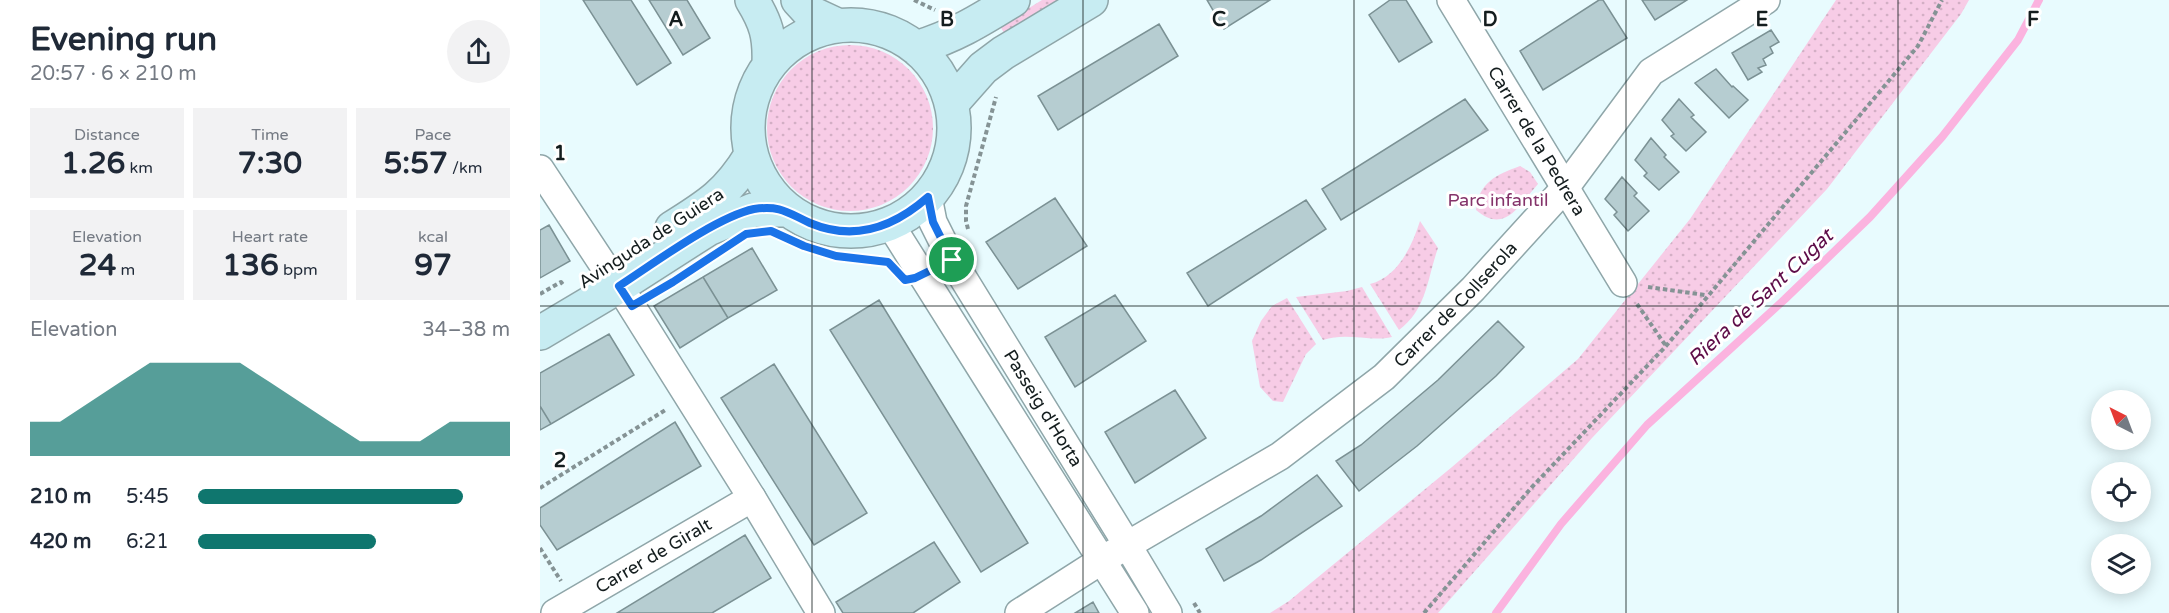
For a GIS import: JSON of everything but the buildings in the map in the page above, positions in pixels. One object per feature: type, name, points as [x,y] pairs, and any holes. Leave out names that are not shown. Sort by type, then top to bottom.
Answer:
[{"type":"main road","points":[[752,0],[763,19],[769,37],[769,63]]},
{"type":"main road","points":[[798,0],[808,12],[819,19],[837,25]]},
{"type":"main road","points":[[952,103],[983,68],[1091,0]]},
{"type":"main road","points":[[916,48],[960,32],[1008,1]]},
{"type":"main road","points":[[837,25],[862,25],[887,31],[901,37],[916,48],[930,60],[943,80],[952,103],[955,119],[952,152],[946,169],[928,197],[910,213],[890,224],[864,231],[836,231],[810,223],[787,224],[756,170],[747,136],[749,109],[757,86],[769,63],[790,44],[812,32],[837,25]]},
{"type":"main road","name":"Avinguda de Guiera","points":[[540,333],[722,194],[737,178],[751,155]]},
{"type":"main road","name":"Avinguda de Guiera","points":[[540,309],[612,278],[708,229],[753,210],[787,224]]},
{"type":"street","name":"Carrer de la Pedrera","points":[[1451,0],[1623,283]]},
{"type":"street","name":"Carrer de Collserola","points":[[1019,613],[1102,560],[1280,456],[1384,376],[1473,289],[1565,188],[1651,72],[1766,0]]},
{"type":"street","points":[[540,169],[688,396],[821,613]]},
{"type":"street","name":"Passeig d'Horta","points":[[928,197],[933,222],[952,260],[1168,613]]},
{"type":"street","name":"Passeig d'Horta","points":[[890,224],[1135,613]]},
{"type":"street","name":"Carrer de Giralt","points":[[565,607],[752,498]]},
{"type":"path","points":[[1424,613],[1532,487],[1666,346],[1918,46],[1942,0]]},
{"type":"path","points":[[970,236],[966,221],[966,206],[996,101],[995,90],[983,68]]},
{"type":"path","points":[[787,224],[836,256],[888,262]]},
{"type":"path","points":[[540,294],[561,282]]},
{"type":"path","points":[[1623,283],[1666,346]]},
{"type":"path","points":[[1623,283],[1705,295]]},
{"type":"path","points":[[540,488],[688,396]]},
{"type":"path","points":[[540,548],[565,607]]},
{"type":"green space","points":[[1042,0],[1073,0],[1008,40],[1000,26]]},
{"type":"green space","points":[[1836,0],[1969,0],[1961,14],[1827,189],[1592,438],[1438,613],[1270,613],[1289,601],[1452,467],[1578,359],[1690,219]]},
{"type":"green space","points":[[850,45],[882,51],[909,69],[927,96],[933,128],[927,160],[909,187],[882,205],[850,211],[818,205],[791,187],[773,160],[767,128],[773,96],[791,69],[818,51]]},
{"type":"green space","name":"Parc infantil","points":[[1520,166],[1530,172],[1538,184],[1518,208],[1503,218],[1495,219],[1486,217],[1476,210],[1481,193],[1490,181]]},
{"type":"green space","points":[[1420,221],[1438,248],[1421,303],[1408,322],[1399,330],[1370,284],[1380,280],[1396,268],[1408,250]]},
{"type":"green space","points":[[1362,287],[1392,337],[1341,337],[1323,340],[1296,297],[1347,291]]},
{"type":"green space","points":[[1287,298],[1316,344],[1306,354],[1283,402],[1273,401],[1260,387],[1252,341],[1261,321],[1272,306]]},
{"type":"waterway","name":"Riera de Sant Cugat","points":[[1496,613],[1561,524],[1647,425],[1785,299],[1870,217],[1942,137],[2018,40],[2039,0]]},
{"type":"route","points":[[928,197],[933,222],[952,260],[915,278],[905,280],[888,262],[862,261],[836,256],[804,246],[771,231],[746,234],[632,306],[619,286],[708,229],[753,210],[771,208],[787,210],[810,223],[836,231],[864,231],[890,224],[910,213],[928,197]]}]
